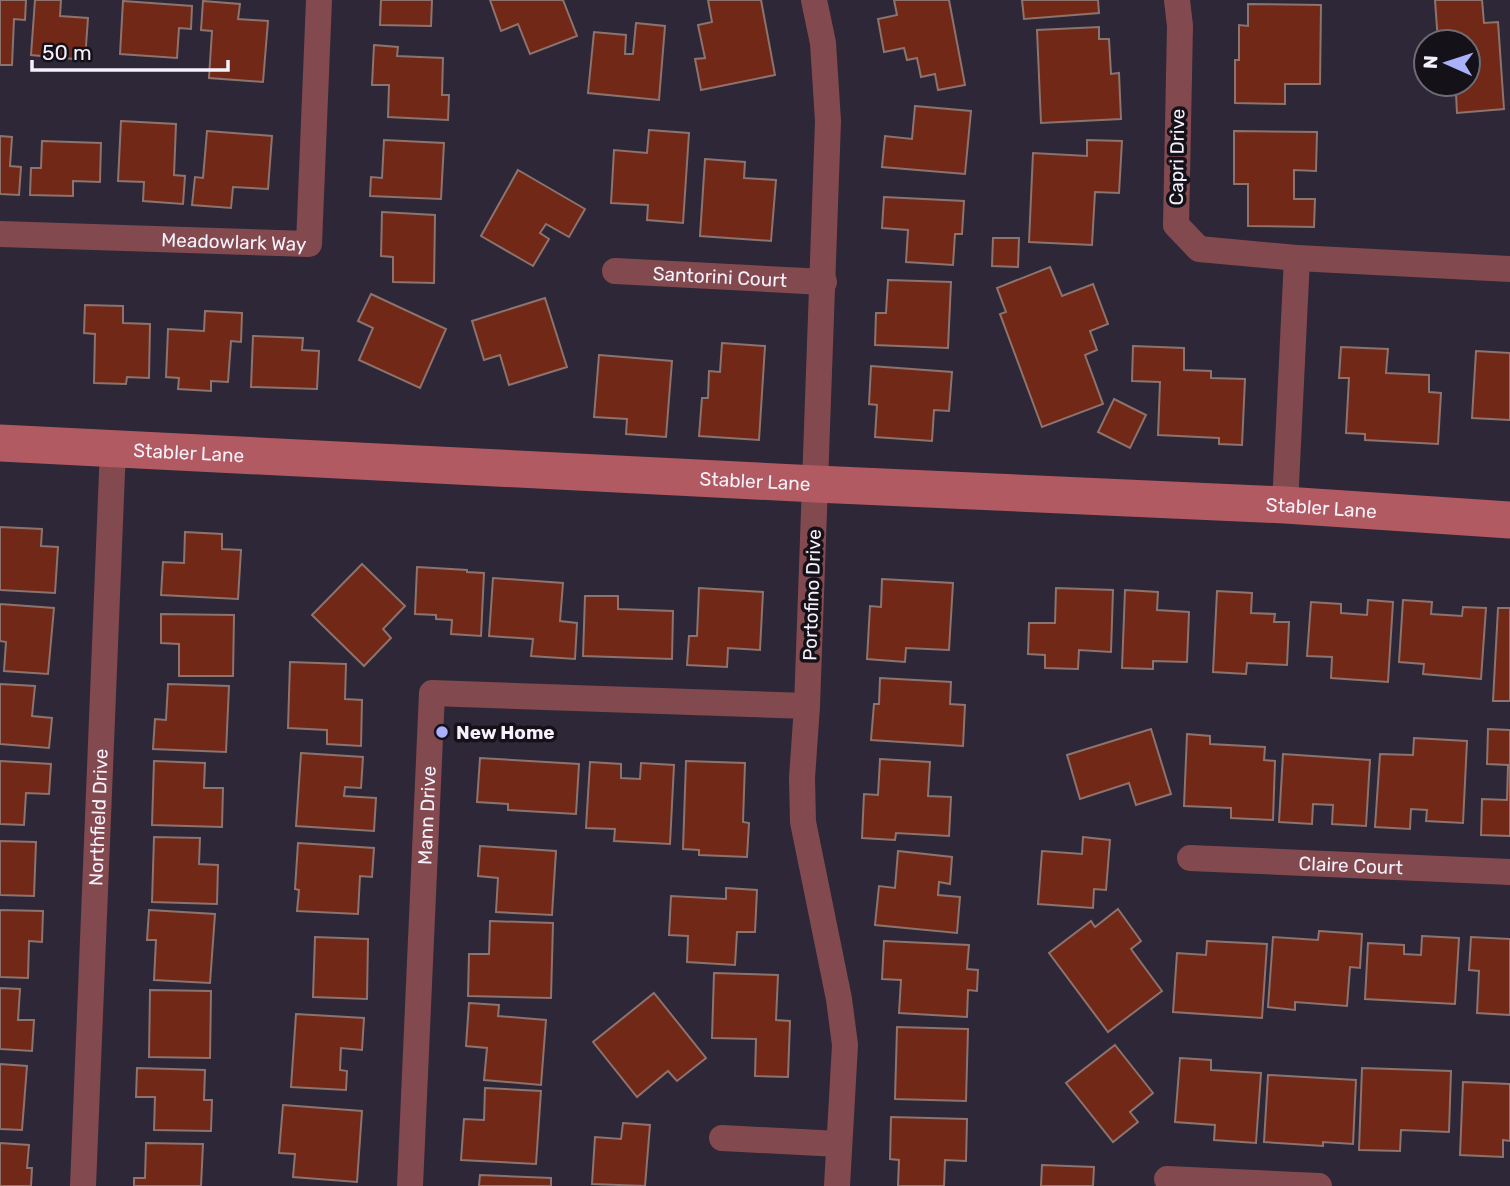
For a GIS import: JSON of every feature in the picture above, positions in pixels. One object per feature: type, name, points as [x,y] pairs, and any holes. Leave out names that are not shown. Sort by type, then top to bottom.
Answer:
[{"type":"street","name":"Meadowlark Way","points":[[0,234],[309,244],[319,0]]},
{"type":"street","name":"Portofino Drive","points":[[814,0],[822,43],[828,121],[824,282],[802,778],[803,822],[839,999],[845,1045],[837,1186]]},
{"type":"street","name":"Capri Drive","points":[[1177,0],[1180,26],[1176,225],[1199,249],[1297,258],[1510,269]]},
{"type":"street","points":[[1285,505],[1297,258]]},
{"type":"street","name":"Santorini Court","points":[[615,271],[824,282]]},
{"type":"street","name":"Stabler Lane","points":[[0,443],[1285,505],[1510,520]]},
{"type":"street","name":"Northfield Drive","points":[[83,1186],[113,449]]},
{"type":"street","name":"Mann Drive","points":[[410,1186],[432,693],[807,706]]},
{"type":"street","name":"Claire Court","points":[[1190,858],[1510,872]]},
{"type":"street","points":[[722,1138],[839,1144]]},
{"type":"street","points":[[1167,1179],[1319,1186]]},
{"type":"building","points":[[0,0],[26,0],[25,20],[14,19],[12,65],[0,65]]},
{"type":"building","points":[[35,0],[61,0],[60,16],[88,18],[85,60],[31,55]]},
{"type":"building","points":[[381,0],[432,0],[431,26],[380,25]]},
{"type":"building","points":[[490,0],[563,0],[577,36],[530,54],[518,24],[501,31]]},
{"type":"building","points":[[708,0],[761,0],[775,75],[701,90],[695,59],[705,58],[698,25],[712,22]]},
{"type":"building","points":[[894,0],[949,0],[965,85],[938,90],[935,74],[921,77],[917,58],[907,60],[904,48],[884,52],[878,19],[897,15]]},
{"type":"building","points":[[1022,0],[1098,0],[1099,13],[1024,19]]},
{"type":"building","points":[[1435,0],[1482,0],[1484,23],[1498,22],[1504,109],[1457,113],[1456,98],[1482,98],[1482,28],[1437,28]]},
{"type":"building","points":[[123,1],[192,6],[191,29],[179,28],[177,58],[120,54]]},
{"type":"building","points":[[203,1],[240,4],[238,19],[268,21],[263,82],[209,78],[212,31],[201,30]]},
{"type":"building","points":[[1248,4],[1321,5],[1320,84],[1285,84],[1285,104],[1235,103],[1235,60],[1239,60],[1239,25],[1248,26]]},
{"type":"building","points":[[636,23],[665,26],[659,100],[588,93],[594,32],[626,35],[625,54],[633,54]]},
{"type":"building","points":[[1099,27],[1099,39],[1109,39],[1111,74],[1119,73],[1121,119],[1041,123],[1037,30]]},
{"type":"building","points":[[374,45],[398,47],[397,56],[443,58],[442,95],[449,95],[448,120],[388,117],[389,85],[372,85]]},
{"type":"building","points":[[915,106],[971,111],[965,174],[882,167],[885,136],[912,139]]},
{"type":"building","points":[[121,121],[176,124],[174,175],[185,176],[183,204],[143,201],[144,182],[118,181]]},
{"type":"building","points":[[649,130],[689,133],[683,223],[647,220],[648,205],[611,203],[614,150],[647,153]]},
{"type":"building","points":[[207,131],[272,136],[268,189],[233,187],[231,208],[192,205],[195,177],[203,178]]},
{"type":"building","points":[[1234,131],[1317,132],[1316,171],[1294,170],[1294,199],[1315,199],[1314,227],[1248,226],[1248,184],[1234,184]]},
{"type":"building","points":[[0,136],[12,137],[10,166],[21,167],[19,195],[0,194]]},
{"type":"building","points":[[384,140],[444,143],[441,199],[370,196],[371,177],[382,178]]},
{"type":"building","points":[[1087,140],[1122,141],[1119,193],[1095,192],[1092,245],[1029,242],[1033,153],[1087,156]]},
{"type":"building","points":[[42,141],[101,143],[100,182],[73,181],[73,196],[30,195],[31,168],[41,168]]},
{"type":"building","points":[[705,159],[745,162],[744,178],[776,180],[771,241],[700,236]]},
{"type":"building","points":[[518,170],[585,209],[569,237],[546,224],[540,233],[549,239],[533,266],[481,236]]},
{"type":"building","points":[[884,197],[964,201],[962,234],[955,234],[953,265],[906,262],[908,230],[882,228]]},
{"type":"building","points":[[382,212],[435,215],[434,283],[393,282],[393,257],[381,256]]},
{"type":"building","points":[[993,238],[1019,238],[1018,267],[992,266]]},
{"type":"building","points":[[1050,267],[1062,296],[1093,284],[1108,324],[1090,331],[1097,350],[1085,355],[1103,404],[1042,427],[1000,314],[1006,312],[997,288]]},
{"type":"building","points":[[888,280],[951,282],[948,348],[875,345],[876,313],[886,313]]},
{"type":"building","points":[[371,294],[446,329],[420,388],[359,360],[373,328],[358,321]]},
{"type":"building","points":[[545,298],[567,367],[509,385],[500,355],[484,360],[472,321]]},
{"type":"building","points":[[85,305],[123,306],[123,323],[150,324],[149,378],[127,377],[126,384],[94,383],[95,334],[84,333]]},
{"type":"building","points":[[205,311],[242,313],[241,342],[231,341],[228,382],[211,381],[211,391],[178,389],[179,378],[166,377],[168,329],[204,331]]},
{"type":"building","points":[[253,336],[303,338],[302,350],[319,351],[317,389],[251,387]]},
{"type":"building","points":[[722,343],[765,346],[759,440],[699,436],[702,398],[708,398],[709,371],[720,372]]},
{"type":"building","points":[[1133,346],[1184,348],[1184,370],[1211,371],[1211,378],[1245,379],[1242,445],[1219,444],[1219,438],[1158,435],[1160,382],[1132,381]]},
{"type":"building","points":[[1341,347],[1388,349],[1386,373],[1429,375],[1429,392],[1441,393],[1438,444],[1365,440],[1365,434],[1346,433],[1349,378],[1339,378]]},
{"type":"building","points":[[1476,351],[1510,353],[1510,420],[1472,418]]},
{"type":"building","points":[[599,355],[672,361],[666,437],[626,434],[627,419],[594,417]]},
{"type":"building","points":[[871,366],[952,372],[949,411],[934,410],[932,441],[875,437],[877,405],[869,404]]},
{"type":"building","points":[[1114,399],[1146,415],[1130,448],[1098,432]]},
{"type":"building","points":[[0,527],[42,529],[41,546],[58,547],[55,593],[0,590]]},
{"type":"building","points":[[185,532],[222,534],[222,549],[241,550],[238,599],[161,595],[163,562],[184,563]]},
{"type":"building","points":[[362,564],[405,606],[383,629],[391,638],[364,666],[312,615]]},
{"type":"building","points":[[417,567],[484,573],[481,636],[451,634],[452,620],[436,619],[436,615],[415,614]]},
{"type":"building","points":[[493,578],[563,583],[560,621],[577,623],[575,659],[531,656],[533,639],[489,636]]},
{"type":"building","points":[[882,579],[953,583],[949,650],[906,648],[905,662],[867,659],[870,606],[881,607]]},
{"type":"building","points":[[699,588],[763,592],[760,650],[728,648],[727,667],[687,665],[689,636],[697,636]]},
{"type":"building","points":[[1056,588],[1113,590],[1111,652],[1079,650],[1078,669],[1045,668],[1045,655],[1028,654],[1029,623],[1055,623]]},
{"type":"building","points":[[1125,590],[1158,592],[1157,610],[1189,612],[1187,662],[1153,661],[1153,669],[1122,668]]},
{"type":"building","points":[[1217,591],[1252,593],[1251,613],[1275,614],[1274,622],[1289,622],[1287,665],[1247,663],[1246,674],[1213,672]]},
{"type":"building","points":[[585,596],[618,596],[618,609],[673,611],[672,659],[583,656]]},
{"type":"building","points":[[1368,600],[1393,602],[1388,682],[1331,678],[1332,657],[1307,656],[1311,602],[1341,604],[1341,613],[1367,615]]},
{"type":"building","points":[[1403,600],[1432,602],[1431,614],[1462,616],[1463,607],[1486,608],[1481,679],[1423,674],[1424,664],[1399,662]]},
{"type":"building","points":[[0,604],[54,608],[48,674],[4,671],[6,642],[0,641]]},
{"type":"building","points":[[1498,608],[1510,608],[1510,701],[1493,701]]},
{"type":"building","points":[[161,614],[234,615],[233,676],[179,676],[179,644],[161,643]]},
{"type":"building","points":[[290,662],[346,664],[345,699],[362,700],[361,746],[327,744],[327,730],[288,728]]},
{"type":"building","points":[[880,678],[951,682],[950,704],[965,705],[963,746],[871,740],[874,704],[879,704]]},
{"type":"building","points":[[0,684],[35,686],[32,716],[52,718],[49,748],[0,744]]},
{"type":"building","points":[[168,684],[229,686],[226,752],[153,749],[155,719],[166,720]]},
{"type":"building","points":[[1151,729],[1171,794],[1136,805],[1129,783],[1080,799],[1067,755]]},
{"type":"building","points":[[1488,729],[1510,730],[1510,836],[1481,835],[1482,799],[1507,800],[1508,765],[1487,764]]},
{"type":"building","points":[[1187,734],[1210,736],[1210,744],[1265,747],[1264,760],[1275,761],[1273,820],[1231,818],[1231,808],[1184,806]]},
{"type":"building","points":[[1414,738],[1467,741],[1463,823],[1426,821],[1427,810],[1411,809],[1410,829],[1375,827],[1380,754],[1413,755]]},
{"type":"building","points":[[301,753],[363,757],[361,788],[345,787],[344,796],[376,798],[374,831],[296,826]]},
{"type":"building","points":[[1283,754],[1370,760],[1366,826],[1332,824],[1333,805],[1313,804],[1312,824],[1279,822]]},
{"type":"building","points":[[480,758],[579,764],[576,814],[508,810],[508,804],[477,802]]},
{"type":"building","points":[[880,759],[930,762],[928,796],[951,797],[949,836],[896,833],[895,840],[862,838],[864,794],[878,795]]},
{"type":"building","points":[[0,761],[51,764],[49,794],[26,793],[24,825],[0,824]]},
{"type":"building","points":[[154,761],[205,763],[204,788],[223,788],[222,827],[152,825]]},
{"type":"building","points":[[686,761],[745,763],[743,822],[749,823],[747,857],[699,855],[699,850],[683,849]]},
{"type":"building","points":[[590,762],[621,764],[621,778],[640,779],[641,763],[674,765],[670,844],[614,841],[615,829],[586,828]]},
{"type":"building","points":[[154,837],[200,838],[199,864],[218,865],[217,904],[152,902]]},
{"type":"building","points":[[1083,837],[1110,840],[1106,890],[1094,889],[1093,908],[1038,904],[1042,851],[1082,854]]},
{"type":"building","points":[[0,841],[36,842],[34,896],[0,895]]},
{"type":"building","points":[[298,843],[374,848],[372,877],[360,876],[358,914],[297,911],[299,890],[295,889]]},
{"type":"building","points":[[480,846],[556,851],[552,915],[496,912],[498,878],[478,876]]},
{"type":"building","points":[[898,851],[952,857],[950,884],[939,882],[938,895],[960,897],[957,933],[875,925],[879,886],[895,888]]},
{"type":"building","points":[[726,888],[757,890],[755,932],[737,932],[735,965],[687,962],[688,936],[669,935],[671,896],[726,899]]},
{"type":"building","points":[[1118,909],[1141,941],[1131,949],[1162,991],[1108,1032],[1049,953],[1091,921],[1095,927]]},
{"type":"building","points":[[0,910],[43,911],[42,942],[29,941],[28,978],[0,977]]},
{"type":"building","points":[[149,910],[215,914],[210,983],[154,980],[156,940],[147,940]]},
{"type":"building","points":[[490,921],[553,923],[551,998],[468,996],[469,954],[489,954]]},
{"type":"building","points":[[1319,931],[1362,934],[1360,968],[1350,967],[1347,1006],[1295,1002],[1295,1010],[1268,1007],[1273,937],[1318,940]]},
{"type":"building","points":[[1422,936],[1459,938],[1455,1004],[1365,999],[1368,943],[1404,945],[1404,954],[1421,955]]},
{"type":"building","points":[[315,937],[368,939],[367,999],[313,997]]},
{"type":"building","points":[[1471,937],[1510,939],[1510,1015],[1477,1013],[1479,971],[1469,970]]},
{"type":"building","points":[[884,941],[969,945],[967,969],[978,970],[977,991],[968,990],[967,1017],[899,1013],[901,980],[882,979]]},
{"type":"building","points":[[1207,941],[1267,944],[1262,1018],[1173,1012],[1177,953],[1206,955]]},
{"type":"building","points":[[714,973],[778,975],[776,1020],[790,1021],[788,1077],[755,1076],[756,1039],[712,1038]]},
{"type":"building","points":[[0,988],[20,989],[18,1020],[34,1020],[32,1051],[0,1049]]},
{"type":"building","points":[[150,990],[211,991],[210,1058],[149,1057]]},
{"type":"building","points":[[654,993],[706,1058],[677,1081],[668,1071],[637,1097],[593,1042]]},
{"type":"building","points":[[469,1003],[499,1005],[498,1016],[546,1020],[541,1085],[484,1080],[487,1048],[466,1046]]},
{"type":"building","points":[[296,1014],[364,1018],[362,1050],[341,1048],[340,1070],[347,1071],[346,1090],[291,1087]]},
{"type":"building","points":[[897,1027],[968,1029],[966,1101],[895,1099]]},
{"type":"building","points":[[1115,1045],[1153,1093],[1130,1112],[1138,1122],[1113,1142],[1066,1083]]},
{"type":"building","points":[[1180,1058],[1211,1060],[1211,1070],[1261,1073],[1256,1143],[1214,1140],[1215,1125],[1175,1122]]},
{"type":"building","points":[[0,1064],[27,1066],[22,1130],[0,1129]]},
{"type":"building","points":[[137,1068],[205,1070],[204,1100],[212,1100],[211,1131],[154,1130],[155,1097],[136,1097]]},
{"type":"building","points":[[1362,1068],[1451,1071],[1449,1132],[1401,1130],[1400,1151],[1359,1150]]},
{"type":"building","points":[[1268,1075],[1356,1080],[1353,1144],[1323,1142],[1323,1146],[1264,1142]]},
{"type":"building","points":[[1463,1082],[1510,1084],[1510,1141],[1503,1140],[1503,1157],[1460,1155]]},
{"type":"building","points":[[485,1088],[541,1091],[536,1164],[461,1160],[464,1119],[484,1120]]},
{"type":"building","points":[[283,1105],[362,1111],[357,1182],[293,1177],[295,1154],[279,1153]]},
{"type":"building","points":[[891,1117],[967,1119],[966,1161],[945,1160],[944,1186],[898,1186],[899,1160],[890,1159]]},
{"type":"building","points":[[623,1123],[650,1125],[645,1186],[592,1184],[595,1137],[621,1139]]},
{"type":"building","points":[[0,1143],[29,1145],[27,1168],[32,1168],[31,1186],[0,1186]]},
{"type":"building","points":[[146,1143],[203,1144],[201,1186],[134,1186],[134,1178],[145,1178]]},
{"type":"building","points":[[1042,1165],[1094,1167],[1093,1186],[1041,1186]]},
{"type":"building","points":[[480,1175],[551,1178],[551,1186],[479,1186]]},
{"type":"place","name":"New Home","points":[[442,732]]}]
